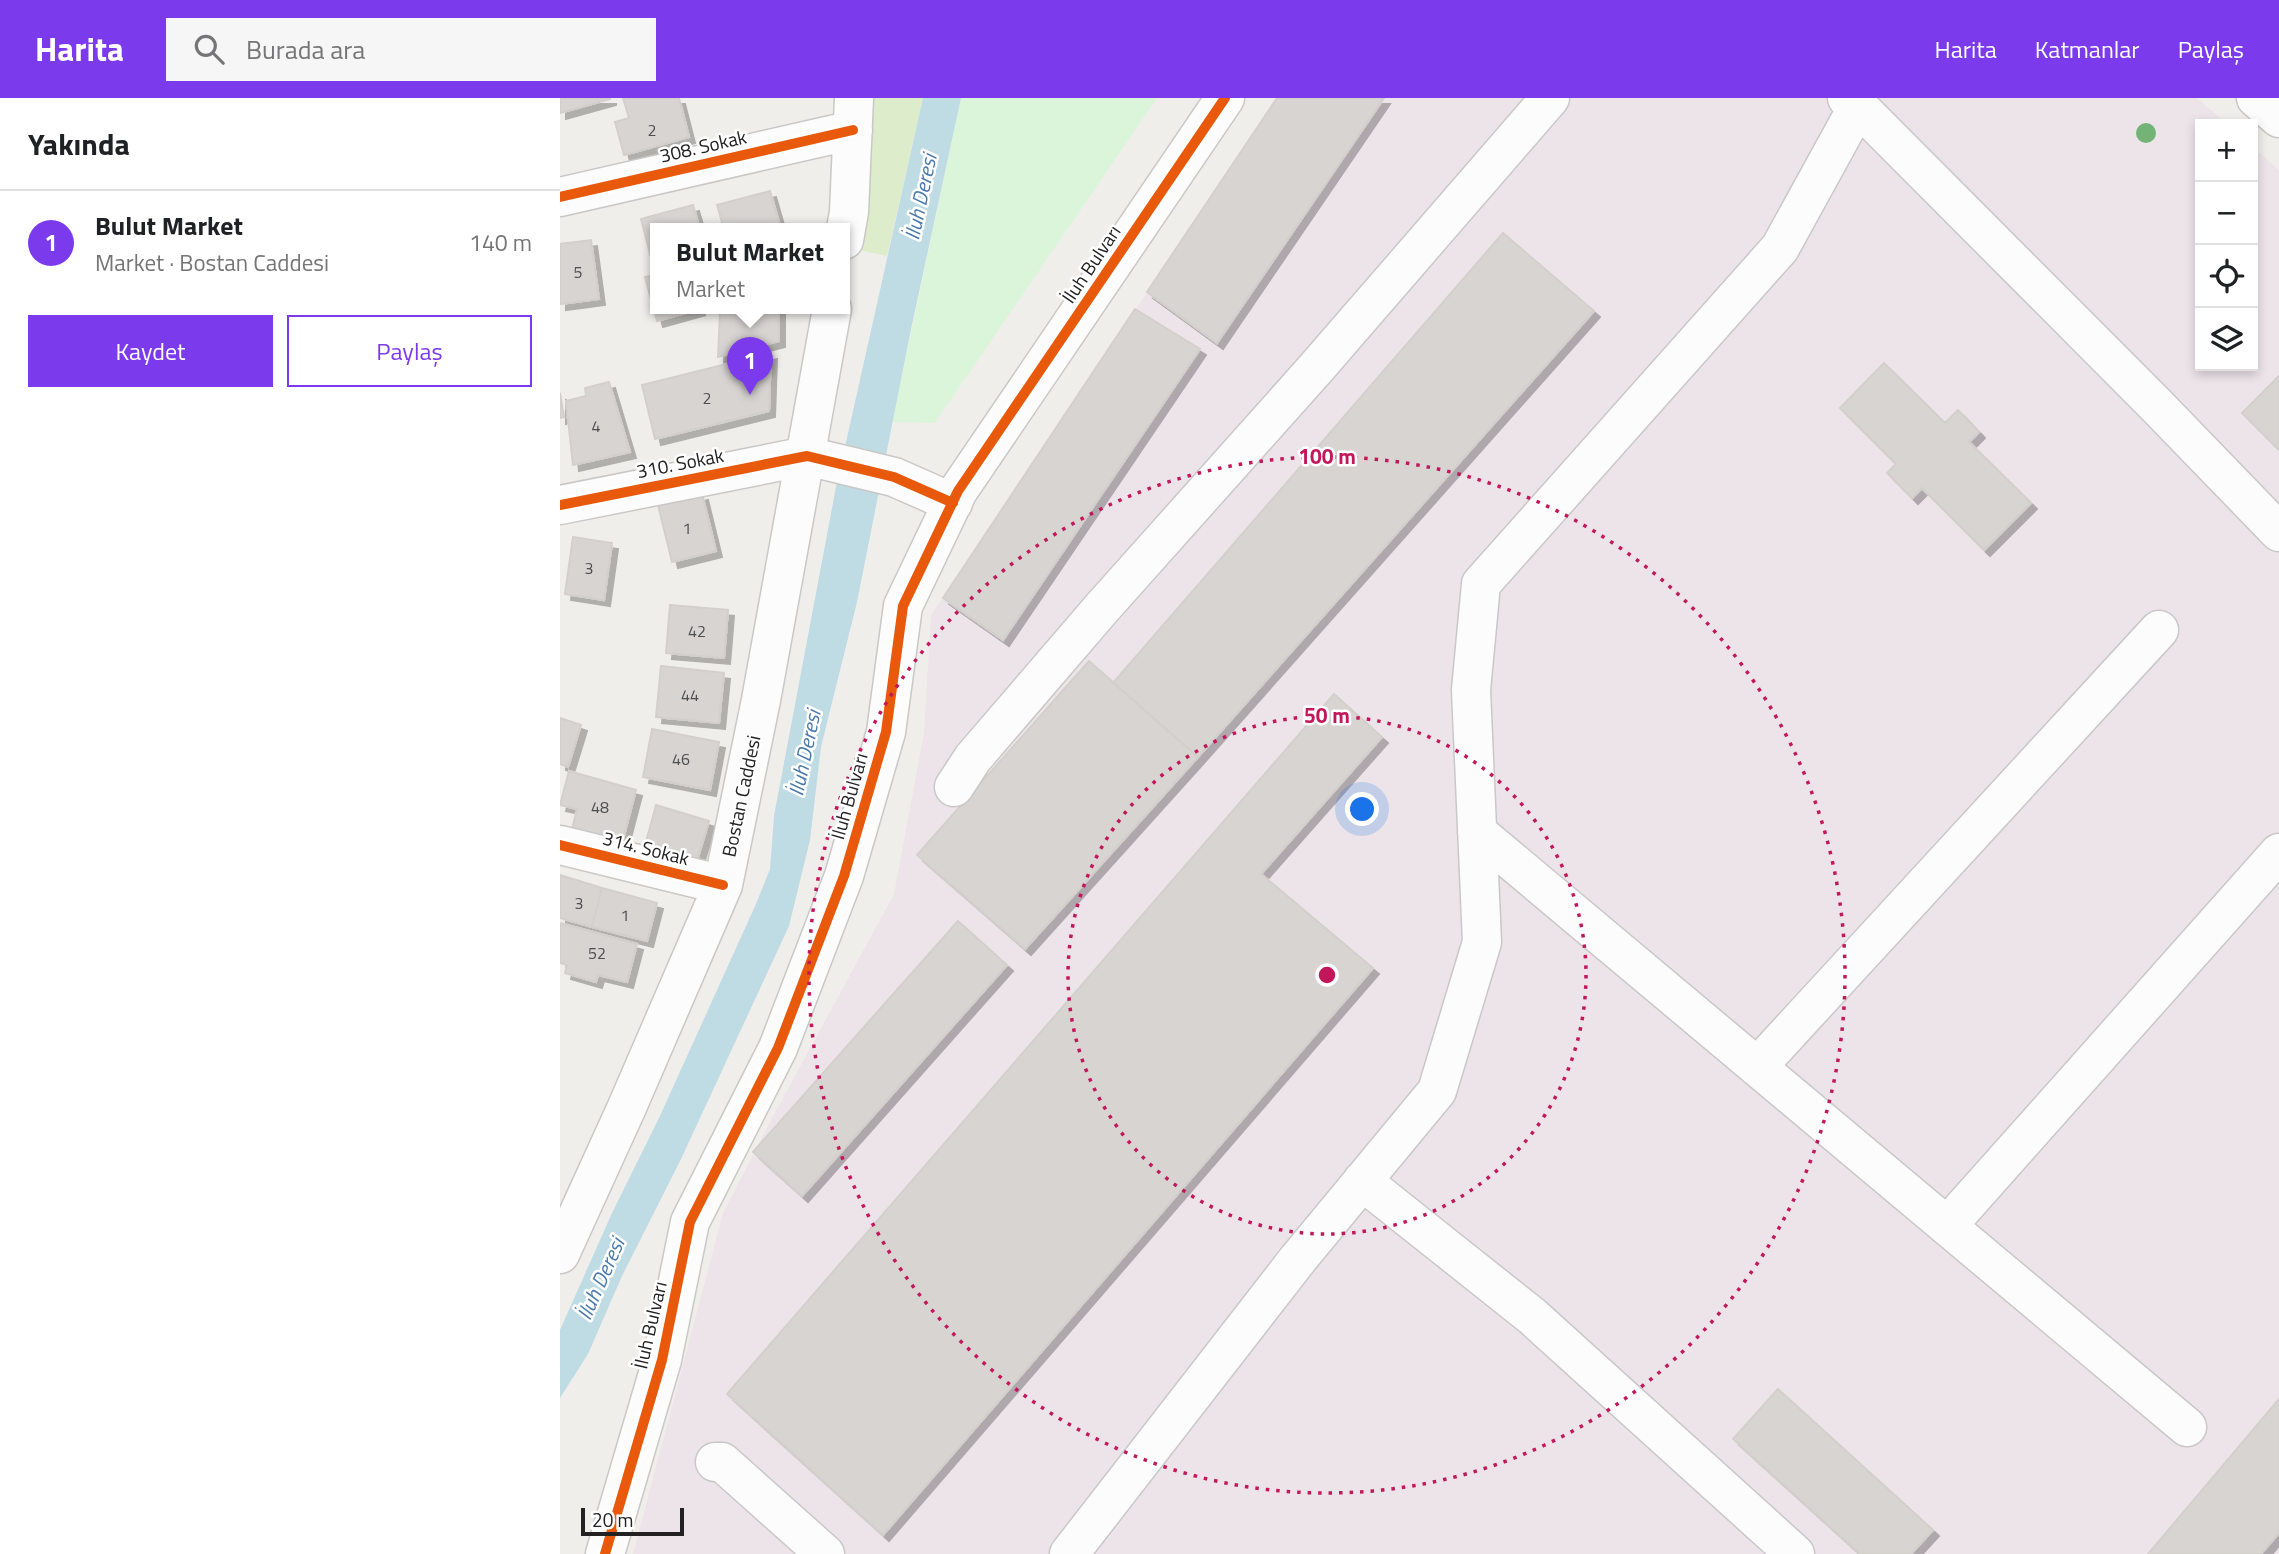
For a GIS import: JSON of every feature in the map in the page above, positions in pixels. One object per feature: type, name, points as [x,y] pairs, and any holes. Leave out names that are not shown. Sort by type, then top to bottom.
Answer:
[{"type":"street","name":"İluh Bulvarı","points":[[605,1554],[662,1360],[690,1222],[778,1048],[844,876],[886,732],[903,606],[958,491],[1225,98]]},
{"type":"street","points":[[954,787],[972,758],[1550,98]]},
{"type":"street","points":[[2256,98],[2279,118]]},
{"type":"street","points":[[1069,1554],[1362,1181],[1437,1091],[1482,942],[1471,690],[1481,584],[1780,248],[1852,102],[2148,397],[2279,532]]},
{"type":"street","points":[[847,223],[854,114]]},
{"type":"street","name":"308. Sokak","points":[[560,197],[854,114]]},
{"type":"street","name":"Bostan Caddesi","points":[[560,1254],[723,885],[821,458],[832,314]]},
{"type":"street","points":[[821,458],[888,475],[953,503]]},
{"type":"street","name":"310. Sokak","points":[[560,505],[821,458]]},
{"type":"street","points":[[1757,1067],[2159,630]]},
{"type":"street","points":[[1477,832],[2187,1427]]},
{"type":"street","name":"314. Sokak","points":[[560,845],[723,885]]},
{"type":"street","points":[[1947,1226],[2279,853]]},
{"type":"street","points":[[1362,1181],[1532,1316],[1795,1554]]},
{"type":"street","points":[[715,1462],[722,1462],[825,1554]]},
{"type":"shaded area","points":[[1277,98],[2197,98],[2221,119],[2195,119],[2195,371],[2258,371],[2258,151],[2279,170],[2279,1554],[633,1554],[723,1213],[894,894],[924,733],[931,615]]},
{"type":"green space","points":[[873,98],[923,98],[887,256],[859,250]]},
{"type":"green space","points":[[961,98],[1157,98],[935,423],[892,422]]},
{"type":"water","name":"İluh Deresi","points":[[923,98],[961,98],[911,329],[857,602],[821,747],[810,840],[789,926],[681,1159],[622,1276],[588,1354],[560,1398],[560,1330],[612,1213],[659,1118],[770,869],[774,816],[836,487]]},
{"type":"building","points":[[560,98],[610,98],[610,99],[560,113]]},
{"type":"building","points":[[623,98],[679,98],[689,137],[624,155],[615,122],[629,118]]},
{"type":"building","points":[[1277,98],[1384,98],[1217,343],[1147,292]]},
{"type":"building","points":[[770,191],[779,223],[722,223],[717,205]]},
{"type":"building","points":[[693,205],[698,223],[650,223],[650,254],[641,219]]},
{"type":"building","points":[[1503,233],[1594,311],[1198,757],[1113,683]]},
{"type":"building","points":[[591,240],[599,299],[560,304],[560,244]]},
{"type":"building","points":[[650,276],[650,295],[645,277]]},
{"type":"building","points":[[1135,309],[1200,349],[1003,640],[943,598]]},
{"type":"building","points":[[655,314],[682,314],[657,321]]},
{"type":"building","points":[[720,314],[779,314],[779,341],[718,357]]},
{"type":"building","points":[[771,353],[769,411],[655,439],[642,385]]},
{"type":"building","points":[[1884,363],[1945,423],[1958,410],[1979,432],[1969,442],[2031,503],[1984,550],[1922,488],[1912,498],[1887,473],[1896,464],[1840,408]]},
{"type":"building","points":[[2279,376],[2279,450],[2242,413]]},
{"type":"building","points":[[609,382],[630,452],[573,465],[566,401],[586,396],[585,388]]},
{"type":"building","points":[[560,393],[564,417],[560,418]]},
{"type":"building","points":[[702,494],[716,551],[672,562],[658,505]]},
{"type":"building","points":[[573,537],[612,543],[604,600],[565,594]]},
{"type":"building","points":[[670,605],[728,610],[724,658],[666,653]]},
{"type":"building","points":[[1089,661],[1198,757],[1025,949],[917,855]]},
{"type":"building","points":[[661,666],[724,673],[719,723],[656,717]]},
{"type":"building","points":[[1334,694],[1382,737],[1261,874],[1373,968],[883,1535],[727,1394]]},
{"type":"building","points":[[560,718],[581,725],[568,767],[560,764]]},
{"type":"building","points":[[652,729],[719,742],[710,790],[643,777]]},
{"type":"building","points":[[569,771],[636,790],[621,847],[571,833],[577,809],[560,805]]},
{"type":"building","points":[[656,805],[709,821],[696,864],[644,849]]},
{"type":"building","points":[[560,875],[602,888],[592,927],[560,918]]},
{"type":"building","points":[[602,888],[657,903],[647,941],[592,927]]},
{"type":"building","points":[[958,921],[1007,965],[802,1196],[753,1152]]},
{"type":"building","points":[[560,923],[637,944],[627,982],[598,975],[596,982],[565,973],[567,965],[560,963]]},
{"type":"building","points":[[1778,1389],[1933,1530],[1911,1554],[1860,1554],[1733,1439]]},
{"type":"building","points":[[2279,1399],[2279,1533],[2261,1554],[2148,1554]]},
{"type":"cycle path","points":[[605,1554],[662,1360],[690,1222],[778,1048],[844,876],[886,732],[903,606],[958,491],[1225,98]]},
{"type":"cycle path","points":[[560,197],[853,130]]},
{"type":"cycle path","points":[[560,505],[807,456],[894,477],[953,503]]},
{"type":"cycle path","points":[[560,845],[723,885]]},
{"type":"place","name":"Bulut Market","points":[[750,395]]}]
